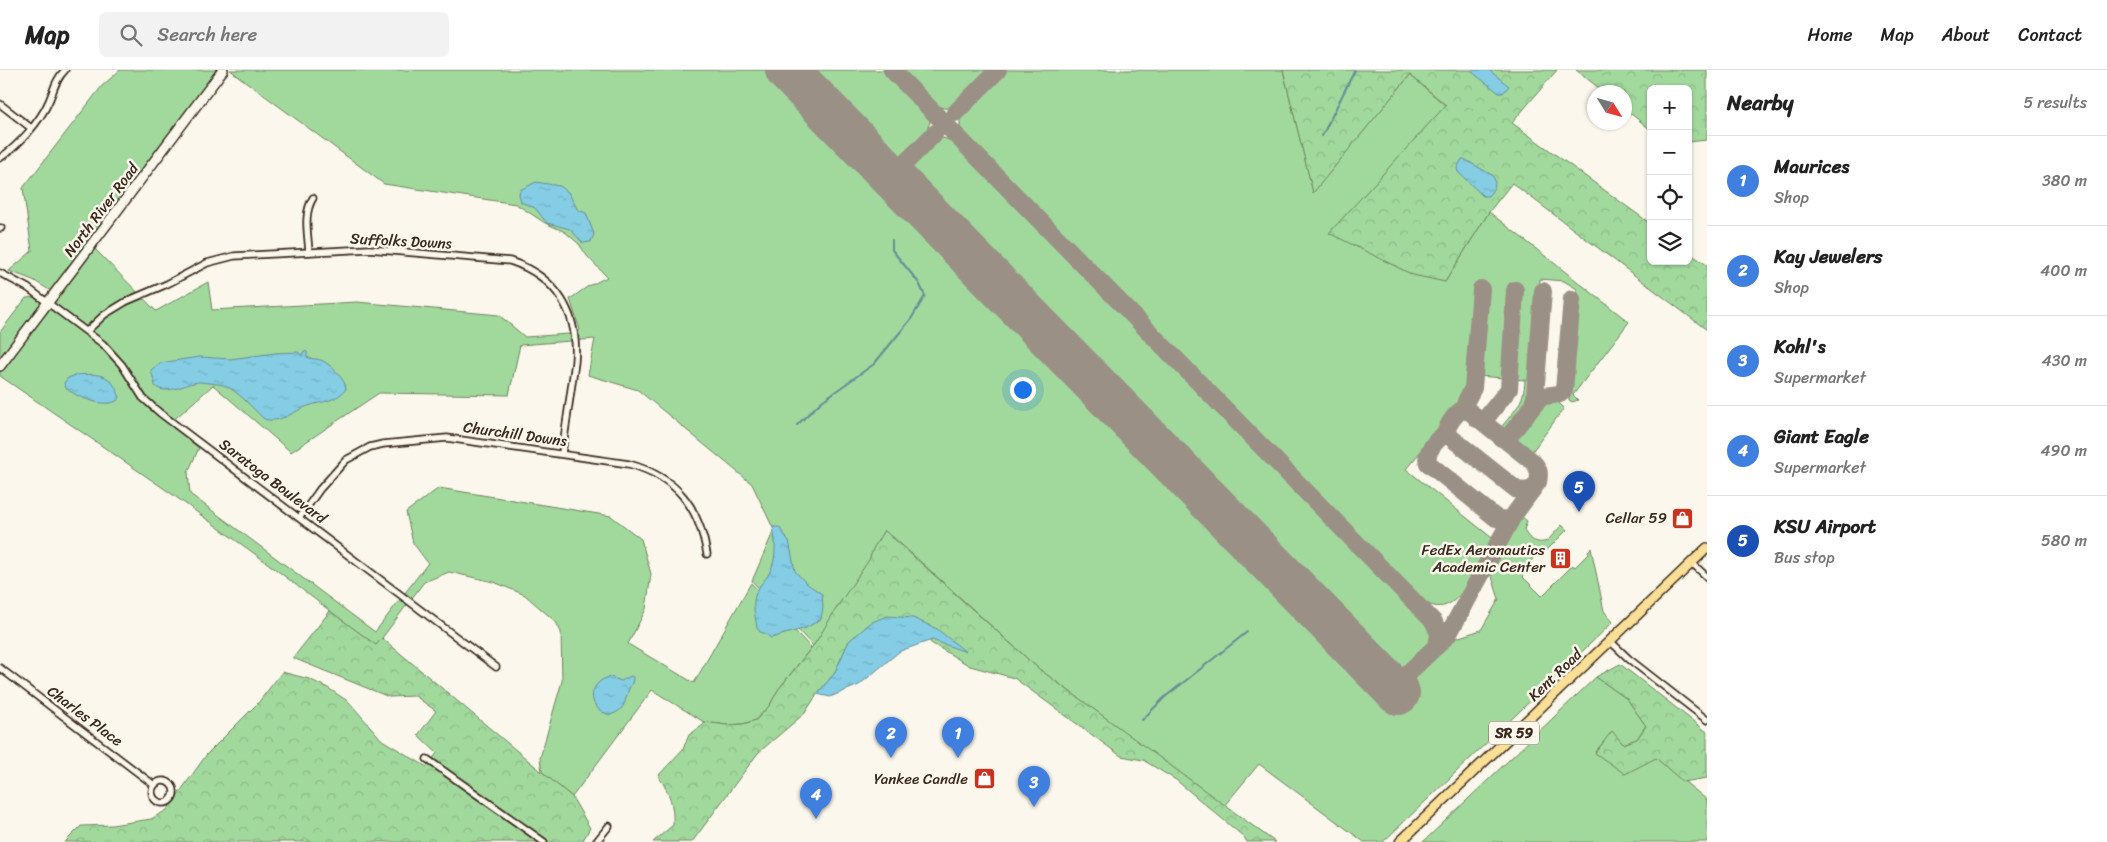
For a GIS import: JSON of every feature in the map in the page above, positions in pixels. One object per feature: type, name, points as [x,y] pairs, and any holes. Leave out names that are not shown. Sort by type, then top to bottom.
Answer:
[{"type":"main road","name":"Kent Road","points":[[1400,842],[1707,548]]},
{"type":"street","points":[[0,158],[16,146],[31,128],[48,104],[54,84],[65,70]]},
{"type":"street","name":"North River Road","points":[[0,366],[223,70]]},
{"type":"street","points":[[0,104],[31,128]]},
{"type":"street","points":[[309,252],[307,216],[308,206],[313,198]]},
{"type":"street","name":"Suffolks Downs","points":[[86,331],[114,308],[213,261],[234,256],[369,249],[499,259],[521,265],[542,278],[565,304],[576,336],[575,362],[562,453]]},
{"type":"street","name":"Saratoga Boulevard","points":[[0,274],[22,285],[48,303],[113,353],[137,390],[150,405],[496,666]]},
{"type":"street","name":"Churchill Downs","points":[[300,517],[336,470],[355,454],[370,447],[447,438],[562,453],[628,464],[662,477],[677,490],[693,510],[700,523],[708,554]]},
{"type":"street","points":[[1692,563],[1707,577]]},
{"type":"street","points":[[1610,641],[1629,659],[1707,720]]},
{"type":"street","name":"Charles Place","points":[[0,668],[154,785]]},
{"type":"street","points":[[427,758],[544,842]]},
{"type":"street","points":[[596,842],[609,826]]},
{"type":"green space","points":[[120,70],[218,70],[88,242],[156,311],[208,282],[212,310],[357,302],[499,315],[525,337],[569,334],[580,330],[570,299],[587,287],[607,277],[587,256],[579,244],[565,232],[545,223],[516,204],[384,184],[230,70],[774,70],[1391,699],[1453,639],[1481,630],[1499,599],[1490,570],[1521,516],[1527,521],[1524,530],[1536,542],[1547,541],[1562,525],[1567,530],[1547,550],[1539,550],[1529,564],[1531,567],[1522,576],[1542,596],[1573,565],[1575,567],[1589,553],[1588,551],[1591,548],[1604,611],[1613,622],[1383,842],[1364,842],[1259,764],[1224,806],[1039,669],[892,536],[813,646],[752,581],[774,530],[752,484],[638,390],[588,375],[595,339],[520,345],[509,395],[379,393],[291,452],[213,385],[169,424],[199,448],[188,472],[190,494],[375,632],[428,563],[413,543],[406,512],[439,488],[611,516],[641,539],[651,574],[646,609],[628,644],[694,683],[751,583],[811,648],[778,690],[770,705],[756,720],[743,724],[727,725],[704,722],[652,690],[572,797],[542,772],[540,758],[562,681],[561,632],[556,622],[525,595],[494,582],[449,572],[424,582],[376,646],[266,562],[169,492],[0,376],[0,332],[26,298],[45,296],[51,291],[33,280],[9,271],[32,251],[23,188],[102,86]]},
{"type":"green space","points":[[801,70],[884,70],[925,112],[930,120],[927,130],[918,142],[903,156],[899,158],[887,157]]},
{"type":"green space","points":[[900,70],[989,70],[954,106],[943,108],[930,100]]},
{"type":"green space","points":[[1006,70],[1283,70],[1313,192],[1410,75],[1446,106],[1330,233],[1445,282],[1489,212],[1629,322],[1573,395],[1578,400],[1572,402],[1569,400],[1569,393],[1577,289],[1564,281],[1540,279],[1531,398],[1504,431],[1500,429],[1523,396],[1525,380],[1511,379],[1518,289],[1512,289],[1504,378],[1477,376],[1483,287],[1477,286],[1470,384],[1428,443],[1406,469],[1492,538],[1488,549],[1467,585],[1454,600],[1446,605],[1437,606],[1428,604],[1417,596],[965,136],[960,127],[960,118]]},
{"type":"green space","points":[[1283,70],[1557,70],[1512,123],[1647,221],[1647,265],[1692,265],[1692,255],[1707,265],[1707,330],[1512,183],[1489,212],[1445,282],[1413,275],[1329,233],[1446,105],[1410,75],[1313,193]]},
{"type":"green space","points":[[1576,70],[1707,70],[1707,140],[1692,142],[1692,85],[1647,85],[1647,127],[1632,115],[1632,85],[1595,85]]},
{"type":"green space","points":[[943,138],[953,141],[1431,628],[1433,640],[1428,648],[1401,671],[1392,671],[1387,668],[910,182],[908,174],[911,165],[929,147]]},
{"type":"green space","points":[[1551,401],[1558,402],[1564,408],[1531,453],[1515,441],[1516,437],[1540,406]]},
{"type":"green space","points":[[884,530],[1039,669],[1275,842],[1247,842],[1244,837],[1176,780],[1143,760],[1121,756],[1014,678],[970,666],[931,643],[913,618],[849,641],[834,674],[817,694],[805,713],[758,753],[692,842],[653,842],[673,825],[670,799],[666,788],[658,776],[683,749],[689,735],[703,725],[704,722],[727,725],[743,724],[756,720],[770,705],[778,690],[816,642],[869,560]]},
{"type":"green space","points":[[330,611],[376,645],[382,638],[572,797],[590,828],[582,842],[65,842],[81,826],[112,825],[151,819],[167,810],[207,754],[258,703],[282,672],[309,679],[328,688],[349,702],[382,740],[427,767],[437,753],[418,735],[436,711],[415,696],[389,697],[293,658]]},
{"type":"green space","points":[[1620,664],[1707,732],[1707,778],[1683,782],[1656,758],[1625,774],[1595,753],[1612,731],[1623,744],[1637,739],[1646,726],[1627,699],[1596,677]]},
{"type":"green space","points":[[1596,677],[1627,699],[1646,725],[1637,739],[1623,744],[1612,732],[1595,752],[1656,758],[1707,800],[1707,842],[1423,842]]},
{"type":"water","points":[[1473,70],[1489,70],[1509,86],[1503,93],[1499,93],[1472,72]]},
{"type":"water","points":[[1462,159],[1492,175],[1495,186],[1488,196],[1483,196],[1458,172],[1457,168]]},
{"type":"water","points":[[536,182],[560,186],[568,192],[578,210],[586,213],[594,234],[591,242],[583,243],[570,229],[547,223],[535,208],[521,202],[520,190]]},
{"type":"water","points":[[304,351],[307,352],[307,357],[321,360],[334,369],[344,381],[346,389],[333,399],[308,406],[276,420],[264,419],[240,395],[223,385],[200,382],[171,390],[160,389],[155,386],[151,370],[160,363],[199,357],[230,359],[298,352],[302,355]]},
{"type":"water","points":[[92,374],[104,377],[113,384],[120,398],[115,402],[100,403],[76,395],[65,387],[64,383],[68,378],[76,375]]},
{"type":"water","points":[[773,527],[779,527],[789,541],[795,571],[806,583],[822,594],[823,607],[821,619],[806,628],[771,638],[760,632],[757,628],[754,604],[757,591],[773,565],[775,547]]},
{"type":"water","points":[[887,616],[913,618],[937,629],[966,652],[932,640],[900,651],[859,685],[830,697],[817,694],[834,674],[849,641],[872,622]]},
{"type":"water","points":[[631,676],[633,677],[632,682],[624,705],[619,711],[610,715],[596,707],[592,694],[598,683],[611,677],[621,681]]},
{"type":"waterway","points":[[1322,136],[1355,70]]},
{"type":"waterway","points":[[797,425],[822,401],[874,364],[911,319],[925,296],[919,283],[892,250],[892,240]]},
{"type":"waterway","points":[[1142,720],[1165,697],[1247,632]]},
{"type":"taxiway","points":[[892,70],[1434,622],[1439,634],[1437,646]]},
{"type":"taxiway","points":[[955,113],[998,70]]},
{"type":"taxiway","points":[[907,192],[902,177],[906,162],[935,133]]},
{"type":"taxiway","points":[[871,155],[888,165],[906,162]]},
{"type":"taxiway","points":[[1373,668],[1392,677],[1405,676],[1448,635],[1513,516],[1538,482],[1538,471],[1533,462],[1465,408],[1466,401],[1473,388],[1481,289]]},
{"type":"taxiway","points":[[1477,419],[1486,418],[1509,389],[1515,290]]},
{"type":"taxiway","points":[[1532,407],[1535,397],[1543,291]]},
{"type":"taxiway","points":[[1501,438],[1509,436],[1538,400],[1544,396],[1560,394],[1564,390],[1572,299]]},
{"type":"taxiway","points":[[1467,411],[1460,411],[1453,419],[1446,432],[1449,436],[1517,490],[1526,491],[1533,489]]},
{"type":"taxiway","points":[[1449,436],[1445,435],[1435,443],[1428,455],[1428,463],[1496,518],[1506,520],[1513,516]]},
{"type":"runway","points":[[787,70],[1398,693]]},
{"type":"place","name":"KSU Airport","points":[[1579,512]]},
{"type":"place","name":"Cellar 59","points":[[1683,518]]},
{"type":"place","name":"FedEx Aeronautics Academic Center","points":[[1561,559]]},
{"type":"place","name":"Kay Jewelers","points":[[891,758]]},
{"type":"place","name":"Maurices","points":[[958,758]]},
{"type":"place","name":"Yankee Candle","points":[[984,779]]},
{"type":"place","name":"Kohl's","points":[[1034,807]]},
{"type":"place","name":"Giant Eagle","points":[[816,819]]}]
